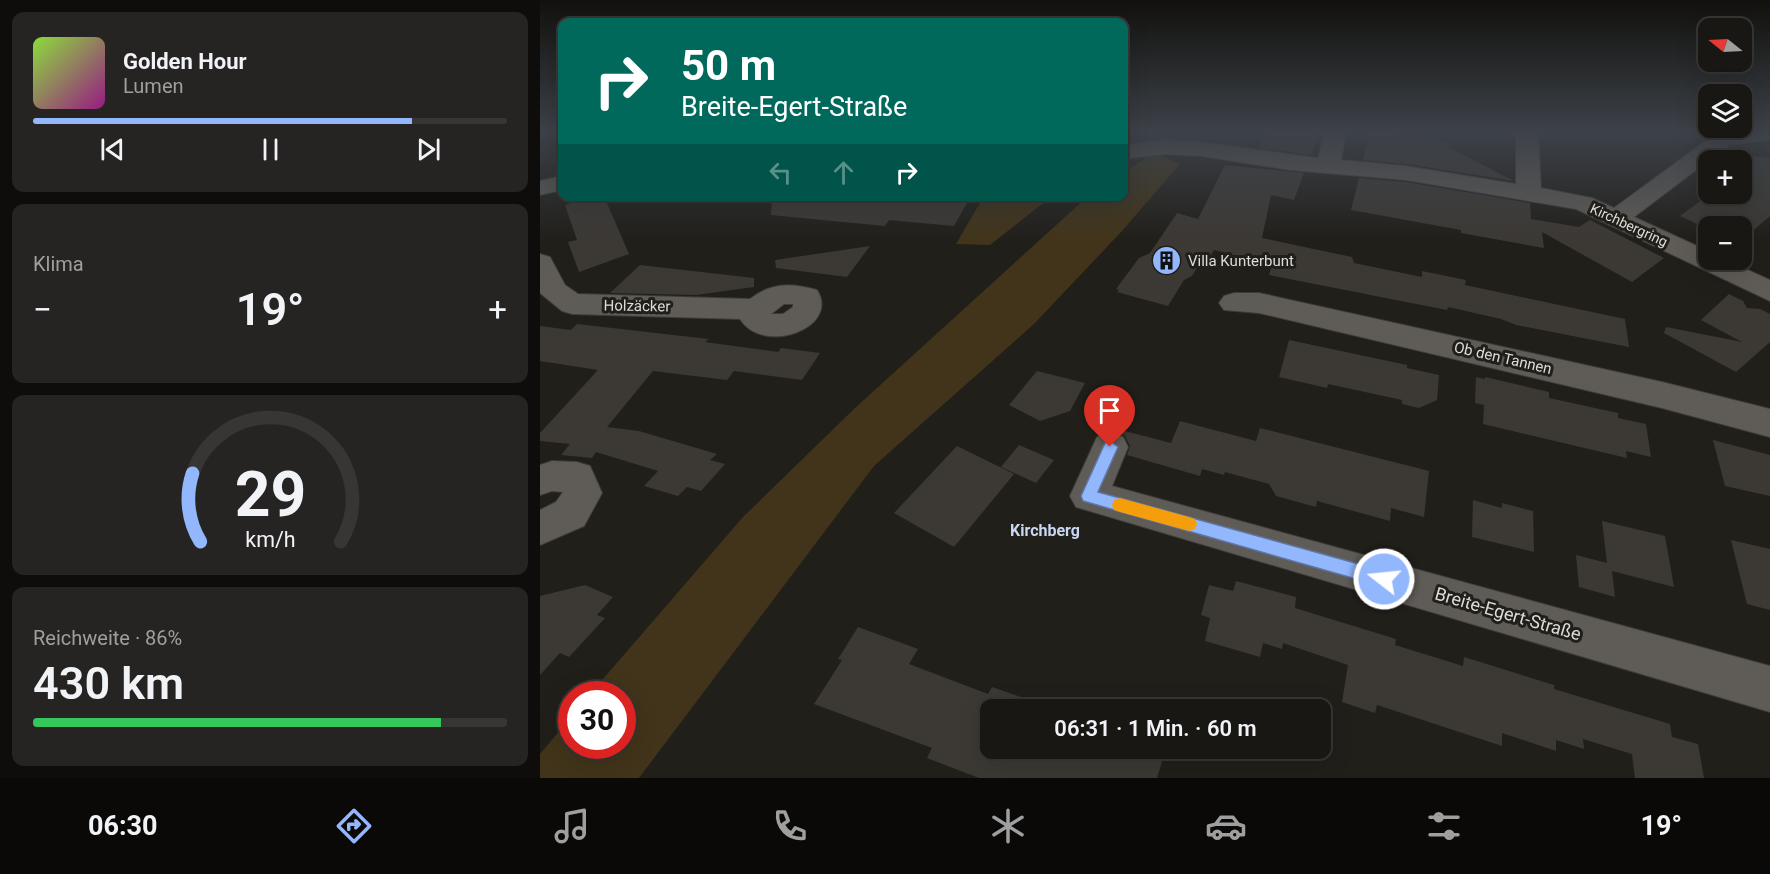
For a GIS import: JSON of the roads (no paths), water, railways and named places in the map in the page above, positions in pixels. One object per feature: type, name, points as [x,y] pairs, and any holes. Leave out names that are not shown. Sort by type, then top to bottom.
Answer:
[{"type":"street","name":"Kirchbergring","points":[[1357,167],[1406,173],[1583,203],[1770,291]]},
{"type":"street","points":[[1528,167],[1529,195]]},
{"type":"street","points":[[1616,218],[1685,167]]},
{"type":"street","points":[[540,188],[558,184]]},
{"type":"street","name":"Holzäcker","points":[[540,263],[553,291],[572,304],[757,309]]},
{"type":"street","name":"Ob den Tannen","points":[[1234,303],[1259,303],[1662,395],[1770,423]]},
{"type":"street","name":"Breite-Egert-Straße","points":[[1110,447],[1089,496],[1770,689]]},
{"type":"street","points":[[540,480],[552,476],[577,477],[583,493],[570,514],[540,528]]},
{"type":"place","name":"Villa Kunterbunt","points":[[1167,261]]},
{"type":"district","name":"Kirchberg","points":[[1045,530]]}]
